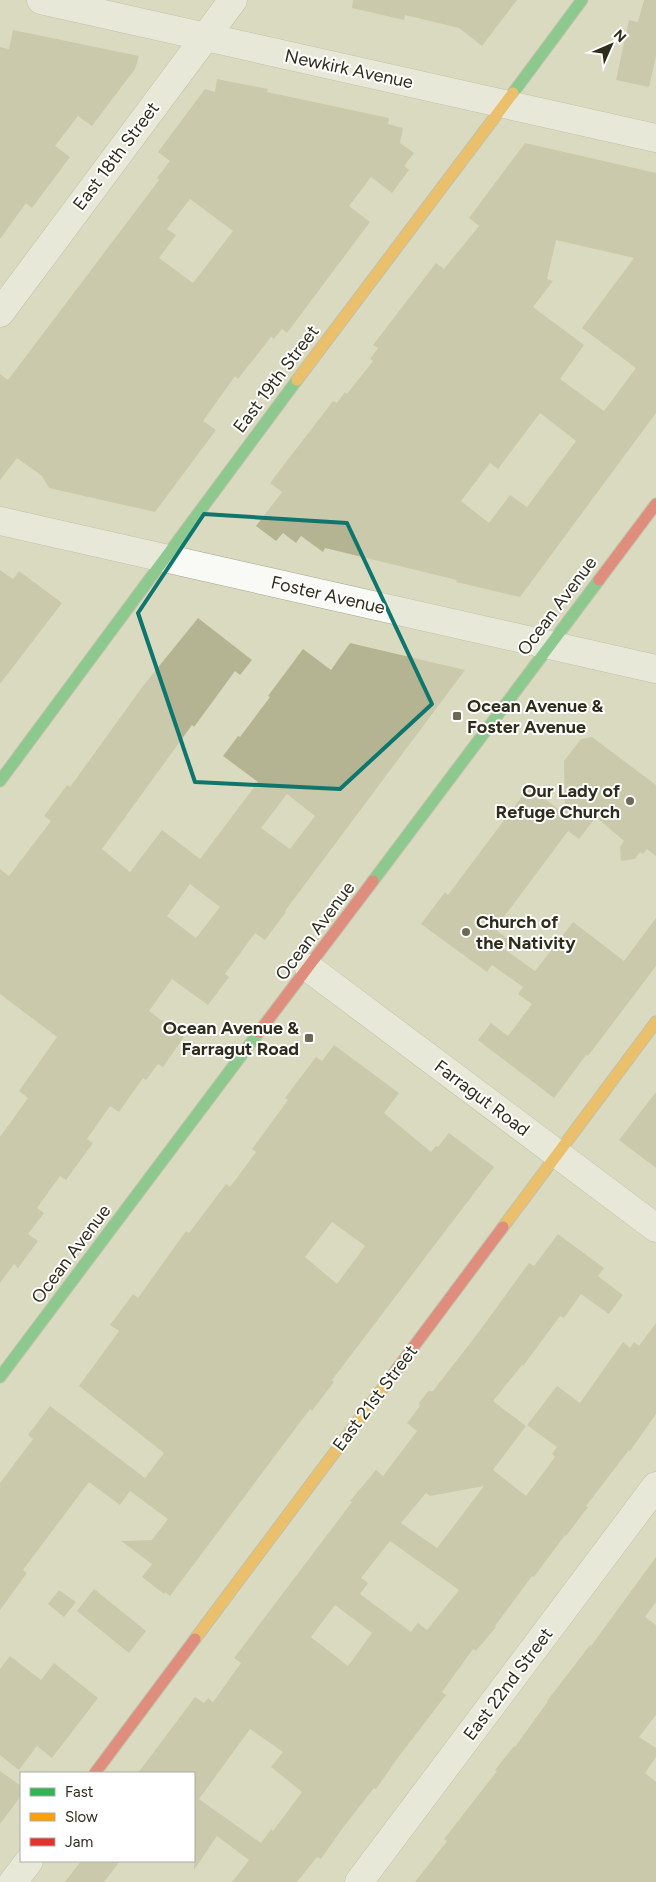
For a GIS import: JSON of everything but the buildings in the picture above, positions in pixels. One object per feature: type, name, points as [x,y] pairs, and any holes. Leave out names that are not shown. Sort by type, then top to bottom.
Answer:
[{"type":"street","name":"Newkirk Avenue","points":[[42,0],[656,138]]},
{"type":"street","name":"East 18th Street","points":[[0,313],[233,0]]},
{"type":"street","name":"East 19th Street","points":[[0,781],[582,0]]},
{"type":"street","name":"Ocean Avenue","points":[[0,1377],[656,504]]},
{"type":"street","name":"Foster Avenue","points":[[0,521],[656,669]]},
{"type":"street","name":"Farragut Road","points":[[309,968],[656,1228]]},
{"type":"street","name":"East 21st Street","points":[[96,1772],[656,1022]]},
{"type":"street","name":"East 22nd Street","points":[[359,1882],[656,1486]]},
{"type":"street","points":[[14,1882],[28,1862]]},
{"type":"highlighted area","points":[[204,514],[347,523],[432,704],[340,789],[195,782],[138,613]]},
{"type":"traffic: fast","points":[[513,93],[582,0]]},
{"type":"traffic: fast","points":[[0,781],[297,380]]},
{"type":"traffic: fast","points":[[373,881],[599,580]]},
{"type":"traffic: fast","points":[[0,1377],[259,1032]]},
{"type":"traffic: slow","points":[[297,380],[513,93]]},
{"type":"traffic: slow","points":[[503,1227],[656,1022]]},
{"type":"traffic: slow","points":[[195,1639],[394,1373]]},
{"type":"traffic: jam","points":[[599,580],[656,504]]},
{"type":"traffic: jam","points":[[259,1032],[373,881]]},
{"type":"traffic: jam","points":[[394,1373],[503,1227]]},
{"type":"traffic: jam","points":[[96,1772],[195,1639]]},
{"type":"place","name":"Ocean Avenue & Foster Avenue","points":[[457,716]]},
{"type":"place","name":"Our Lady of Refuge Church","points":[[630,801]]},
{"type":"place","name":"Church of the Nativity","points":[[466,932]]},
{"type":"place","name":"Ocean Avenue & Farragut Road","points":[[309,1038]]}]
